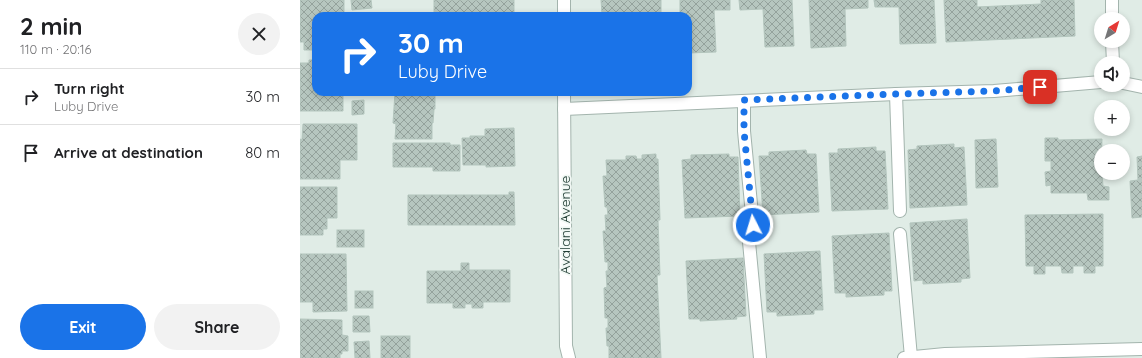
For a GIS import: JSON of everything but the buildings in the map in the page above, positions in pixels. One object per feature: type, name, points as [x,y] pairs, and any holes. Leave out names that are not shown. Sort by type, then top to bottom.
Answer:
[{"type":"street","points":[[564,0],[564,12]]},
{"type":"street","points":[[1112,0],[1112,12]]},
{"type":"street","points":[[564,109],[744,100],[994,91],[1094,83]]},
{"type":"street","points":[[1130,84],[1142,86]]},
{"type":"street","points":[[896,94],[900,211]]},
{"type":"street","name":"Avalani Avenue","points":[[564,96],[566,346],[569,358]]},
{"type":"street","points":[[744,100],[744,131],[753,225]]},
{"type":"street","points":[[900,234],[907,358],[1138,352]]},
{"type":"street","points":[[748,242],[760,358]]},
{"type":"route","points":[[753,225],[744,131],[744,100],[994,91],[1040,87]]}]
